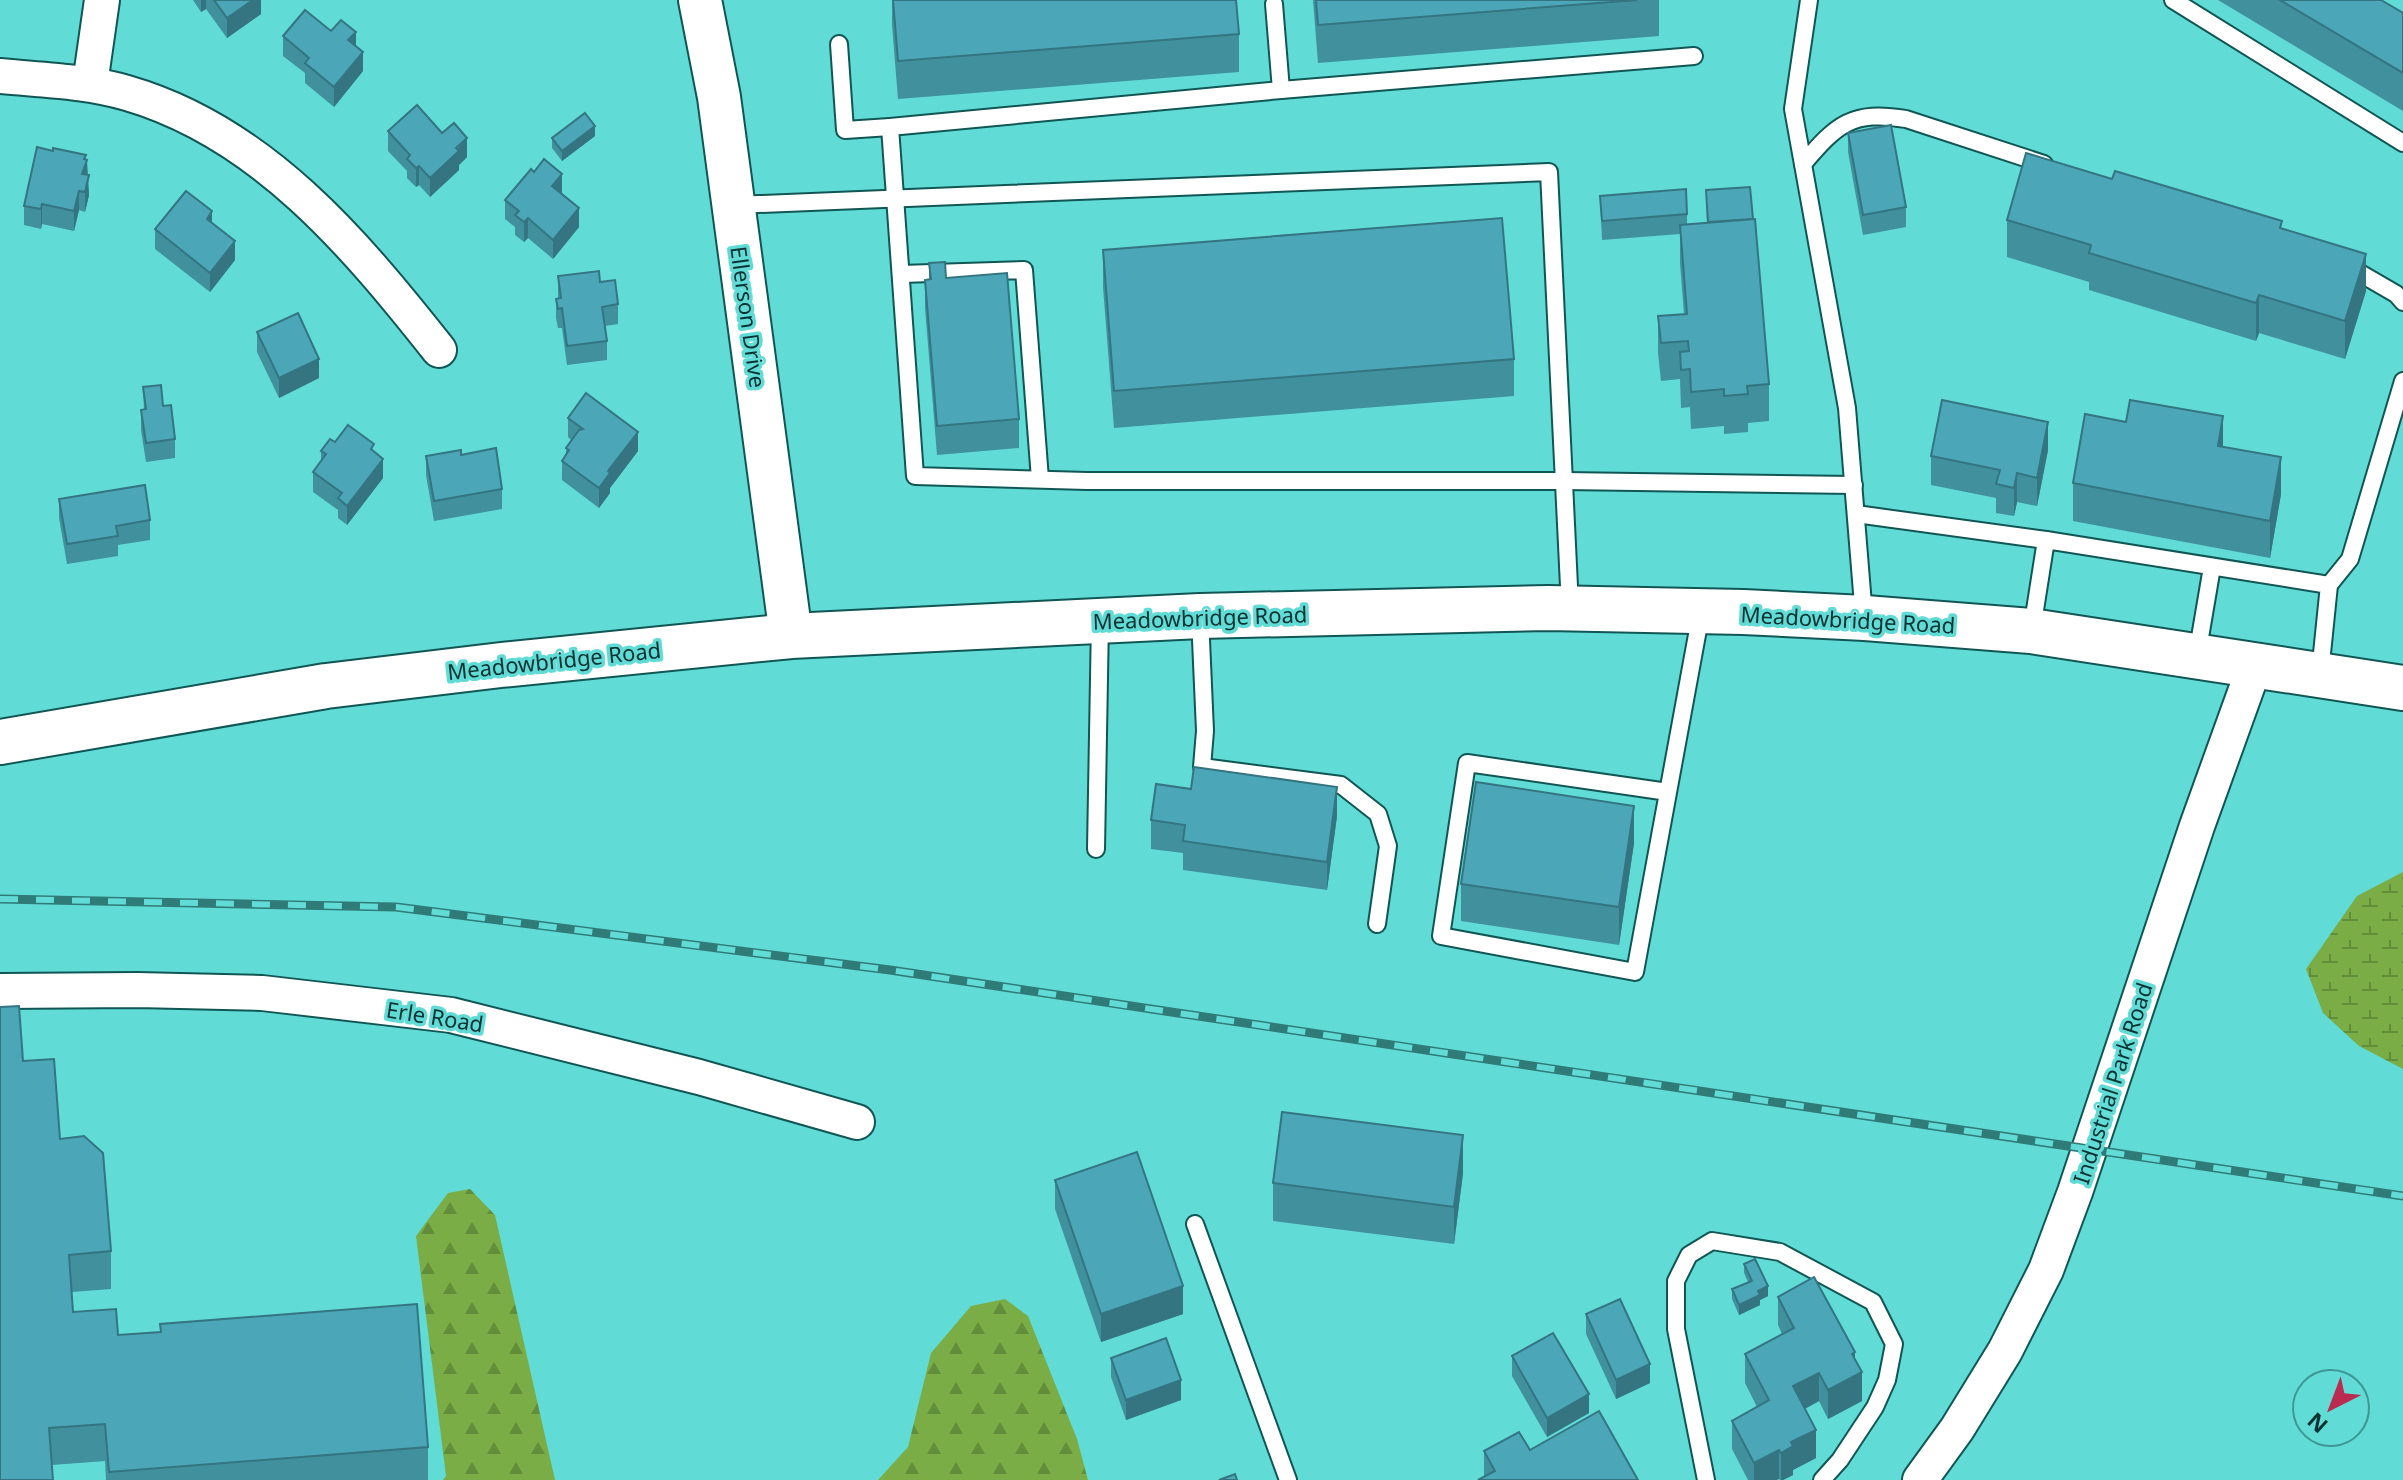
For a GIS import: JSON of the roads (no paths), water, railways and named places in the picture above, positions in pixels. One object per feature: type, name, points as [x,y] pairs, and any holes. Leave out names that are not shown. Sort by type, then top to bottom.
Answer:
[{"type":"main road","name":"Meadowbridge Road","points":[[0,742],[326,686],[501,665],[791,636],[1200,616],[1570,609],[1865,618],[2031,631],[2403,688]]},
{"type":"street","points":[[90,84],[102,0]]},
{"type":"street","name":"Ellerson Drive","points":[[700,0],[719,97],[791,636]]},
{"type":"street","points":[[0,76],[90,84],[127,93],[177,111],[225,136],[269,167],[351,245],[387,284],[439,350]]},
{"type":"street","name":"Industrial Park Road","points":[[1920,1480],[1957,1429],[2005,1351],[2046,1270],[2255,665]]},
{"type":"street","name":"Erle Road","points":[[0,991],[262,993],[451,1015],[699,1077],[857,1122]]},
{"type":"lane","points":[[1809,0],[1793,109],[1847,408],[1865,618]]},
{"type":"lane","points":[[2173,0],[2403,143]]},
{"type":"lane","points":[[1274,4],[1281,90]]},
{"type":"lane","points":[[839,44],[845,130],[1694,56]]},
{"type":"lane","points":[[1803,164],[1825,138],[1841,126],[1864,115],[1882,115],[1906,119],[2060,169]]},
{"type":"lane","points":[[890,127],[915,476],[1854,485]]},
{"type":"lane","points":[[734,205],[1549,172],[1570,609]]},
{"type":"lane","points":[[2335,261],[2375,281],[2403,302]]},
{"type":"lane","points":[[901,274],[1024,270],[1040,479]]},
{"type":"lane","points":[[2319,675],[2329,585],[2350,559],[2403,381]]},
{"type":"lane","points":[[1856,514],[2046,540],[2329,585]]},
{"type":"lane","points":[[2031,631],[2046,540]]},
{"type":"lane","points":[[2197,656],[2212,567]]},
{"type":"lane","points":[[1668,792],[1467,763],[1441,936],[1635,972],[1668,792],[1701,611]]},
{"type":"lane","points":[[1200,616],[1205,731],[1202,767],[1341,785],[1378,814],[1388,846],[1377,924]]},
{"type":"lane","points":[[1096,849],[1101,620]]},
{"type":"lane","points":[[1195,1224],[1288,1480]]},
{"type":"lane","points":[[1706,1480],[1676,1329],[1676,1281],[1689,1255],[1712,1241],[1780,1252],[1873,1302],[1894,1344],[1887,1380],[1875,1407],[1840,1460],[1822,1480]]},
{"type":"railway","points":[[0,899],[396,907],[890,970],[2403,1196]]}]
